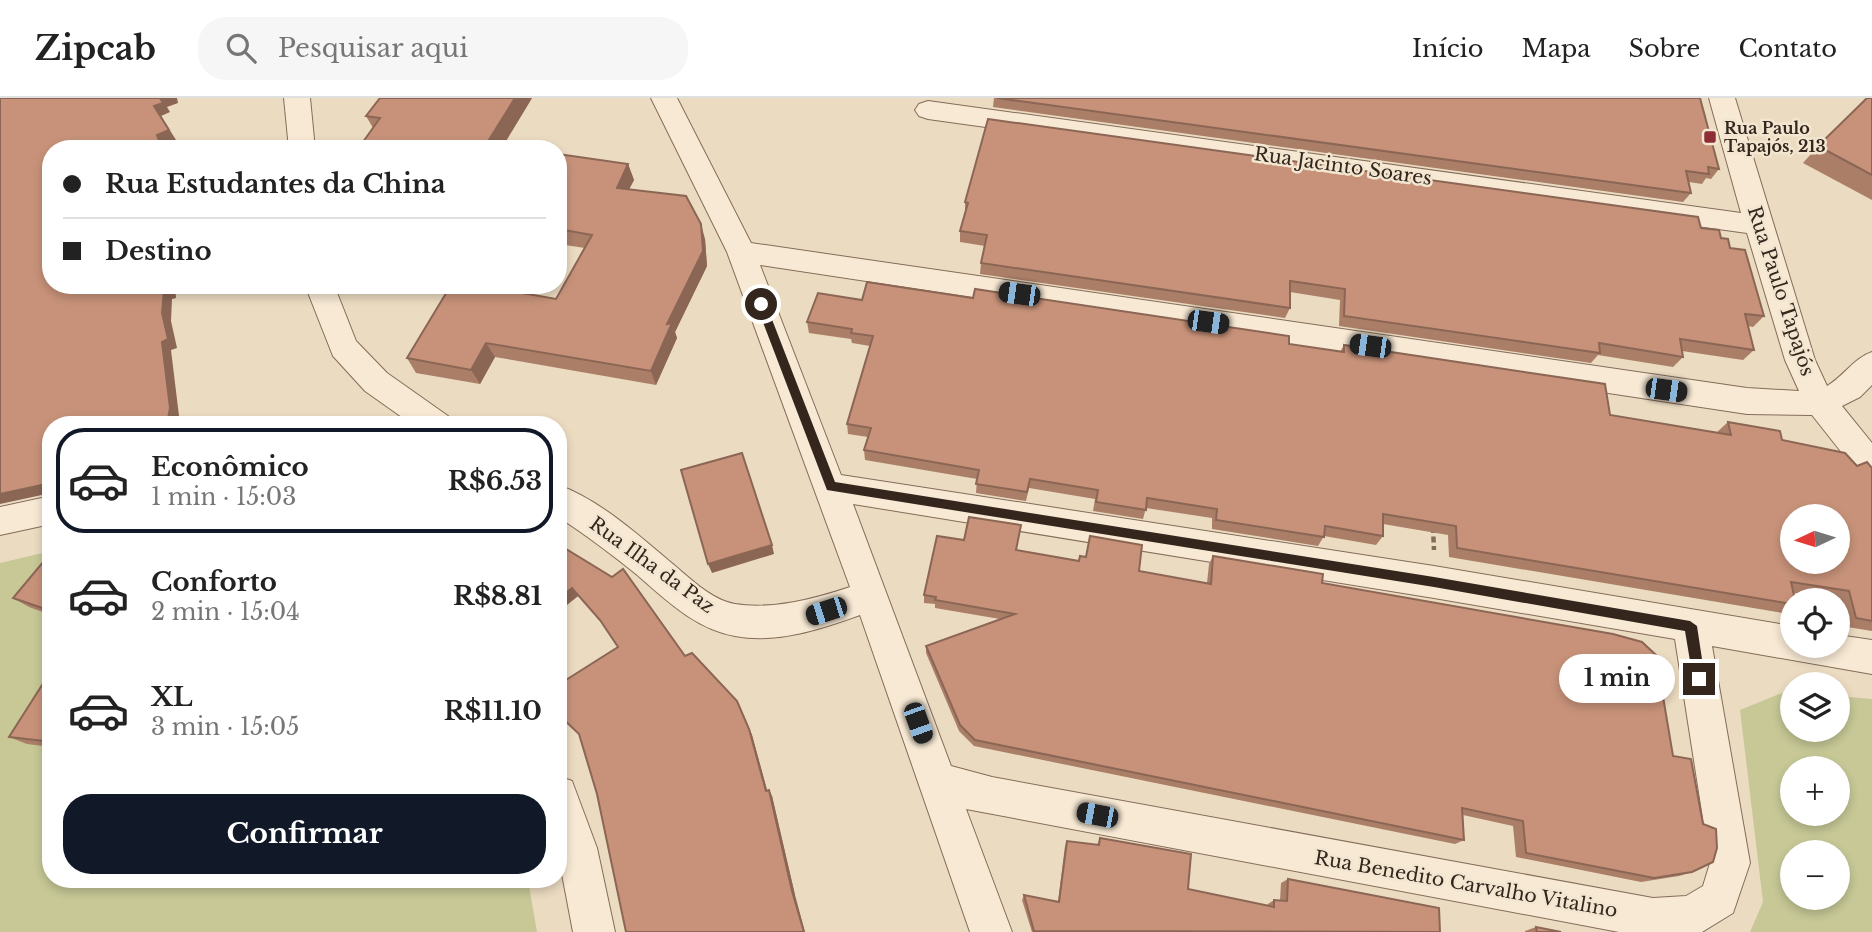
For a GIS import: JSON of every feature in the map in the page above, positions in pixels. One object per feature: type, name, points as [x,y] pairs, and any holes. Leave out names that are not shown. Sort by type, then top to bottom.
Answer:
[{"type":"street","points":[[297,98],[301,140]]},
{"type":"street","points":[[664,98],[741,252],[831,486],[992,932]]},
{"type":"street","name":"Rua Paulo Tapajós","points":[[1722,98],[1800,360],[1819,401],[1872,467]]},
{"type":"street","name":"Rua Jacinto Soares","points":[[928,110],[1758,225]]},
{"type":"street","points":[[741,252],[1746,401],[1779,404],[1819,401],[1848,389],[1872,364]]},
{"type":"street","points":[[322,294],[344,348],[376,382],[424,416]]},
{"type":"street","points":[[831,486],[1434,582],[1780,641]]},
{"type":"street","name":"Rua Ilha da Paz","points":[[567,505],[638,555],[705,608],[732,620],[770,622],[803,618],[871,596]]},
{"type":"street","points":[[0,521],[42,512]]},
{"type":"street","name":"Rua Benedito Carvalho Vitalino","points":[[937,782],[992,796],[1653,918],[1691,916],[1719,899],[1730,863],[1690,626]]},
{"type":"street","points":[[1850,653],[1872,657]]},
{"type":"street","points":[[567,820],[577,848],[594,932]]},
{"type":"path","points":[[1432,518],[1434,582]]},
{"type":"green space","points":[[42,553],[42,888],[529,888],[537,932],[0,932],[0,563]]},
{"type":"green space","points":[[1780,694],[1780,742],[1850,742],[1850,697],[1872,699],[1872,932],[1750,932],[1763,902],[1740,710]]},
{"type":"building","points":[[0,98],[160,98],[163,103],[154,106],[169,130],[157,135],[159,140],[42,140],[42,294],[164,294],[162,313],[168,339],[162,342],[170,408],[169,416],[42,416],[42,485],[0,494]]},
{"type":"building","points":[[380,98],[515,98],[489,140],[364,140],[380,118],[366,116]]},
{"type":"building","points":[[997,98],[1700,98],[1719,169],[1708,167],[1709,174],[1686,171],[1691,193]]},
{"type":"building","points":[[1867,98],[1872,98],[1872,175],[1818,146]]},
{"type":"building","points":[[988,119],[1698,217],[1701,228],[1719,230],[1721,238],[1728,239],[1730,248],[1745,250],[1764,316],[1745,314],[1754,350],[1680,339],[1683,357],[1599,343],[1600,353],[1344,316],[1345,289],[1290,281],[1290,308],[981,263],[987,235],[960,231],[968,203],[965,202]]},
{"type":"building","points":[[567,155],[628,164],[617,188],[686,196],[701,224],[703,251],[667,324],[672,323],[651,371],[486,343],[471,370],[407,358],[446,294],[527,294],[556,299],[559,294],[567,294],[567,279],[592,235],[567,231]]},
{"type":"building","points":[[867,282],[973,298],[975,289],[1289,336],[1289,344],[1344,352],[1344,345],[1605,384],[1610,415],[1731,435],[1728,422],[1780,431],[1782,440],[1845,453],[1857,466],[1867,462],[1872,468],[1872,621],[1856,618],[1850,588],[1791,582],[1792,588],[1780,588],[1780,602],[1457,548],[1456,526],[1383,514],[1383,536],[1325,526],[1324,537],[1216,520],[1217,509],[1147,498],[1146,510],[1096,502],[1098,490],[1030,479],[1027,492],[976,484],[979,470],[864,450],[871,428],[847,424],[873,336],[851,333],[852,329],[807,322],[818,293],[862,300]]},
{"type":"building","points":[[742,453],[772,545],[708,564],[681,470]]},
{"type":"building","points":[[969,517],[1021,525],[1016,550],[1079,561],[1080,556],[1086,557],[1090,536],[1142,545],[1139,571],[1211,584],[1213,556],[1323,574],[1322,583],[1613,634],[1642,642],[1656,655],[1673,756],[1691,759],[1703,824],[1716,829],[1717,848],[1713,862],[1692,872],[1654,878],[1526,853],[1523,821],[1462,808],[1464,840],[975,740],[960,725],[926,646],[1015,614],[935,600],[936,597],[924,595],[937,536],[964,540]]},
{"type":"building","points":[[567,550],[612,577],[623,569],[685,656],[692,653],[737,701],[749,729],[766,791],[769,790],[804,932],[626,932],[597,794],[579,734],[567,723],[567,679],[618,647],[600,620],[572,588],[567,592]]},
{"type":"building","points":[[42,563],[42,608],[13,598]]},
{"type":"building","points":[[42,685],[42,741],[9,737]]},
{"type":"building","points":[[1100,838],[1191,854],[1188,889],[1274,907],[1274,900],[1287,901],[1288,879],[1439,908],[1440,932],[1034,931],[1024,895],[1059,902],[1067,841],[1099,845]]},
{"type":"building","points":[[1536,927],[1561,932],[1537,932]]},
{"type":"place","name":"Rua Paulo Tapajós, 213","points":[[1710,137]]},
{"type":"route","points":[[761,304],[831,486],[1434,582],[1690,626],[1699,679]]}]
